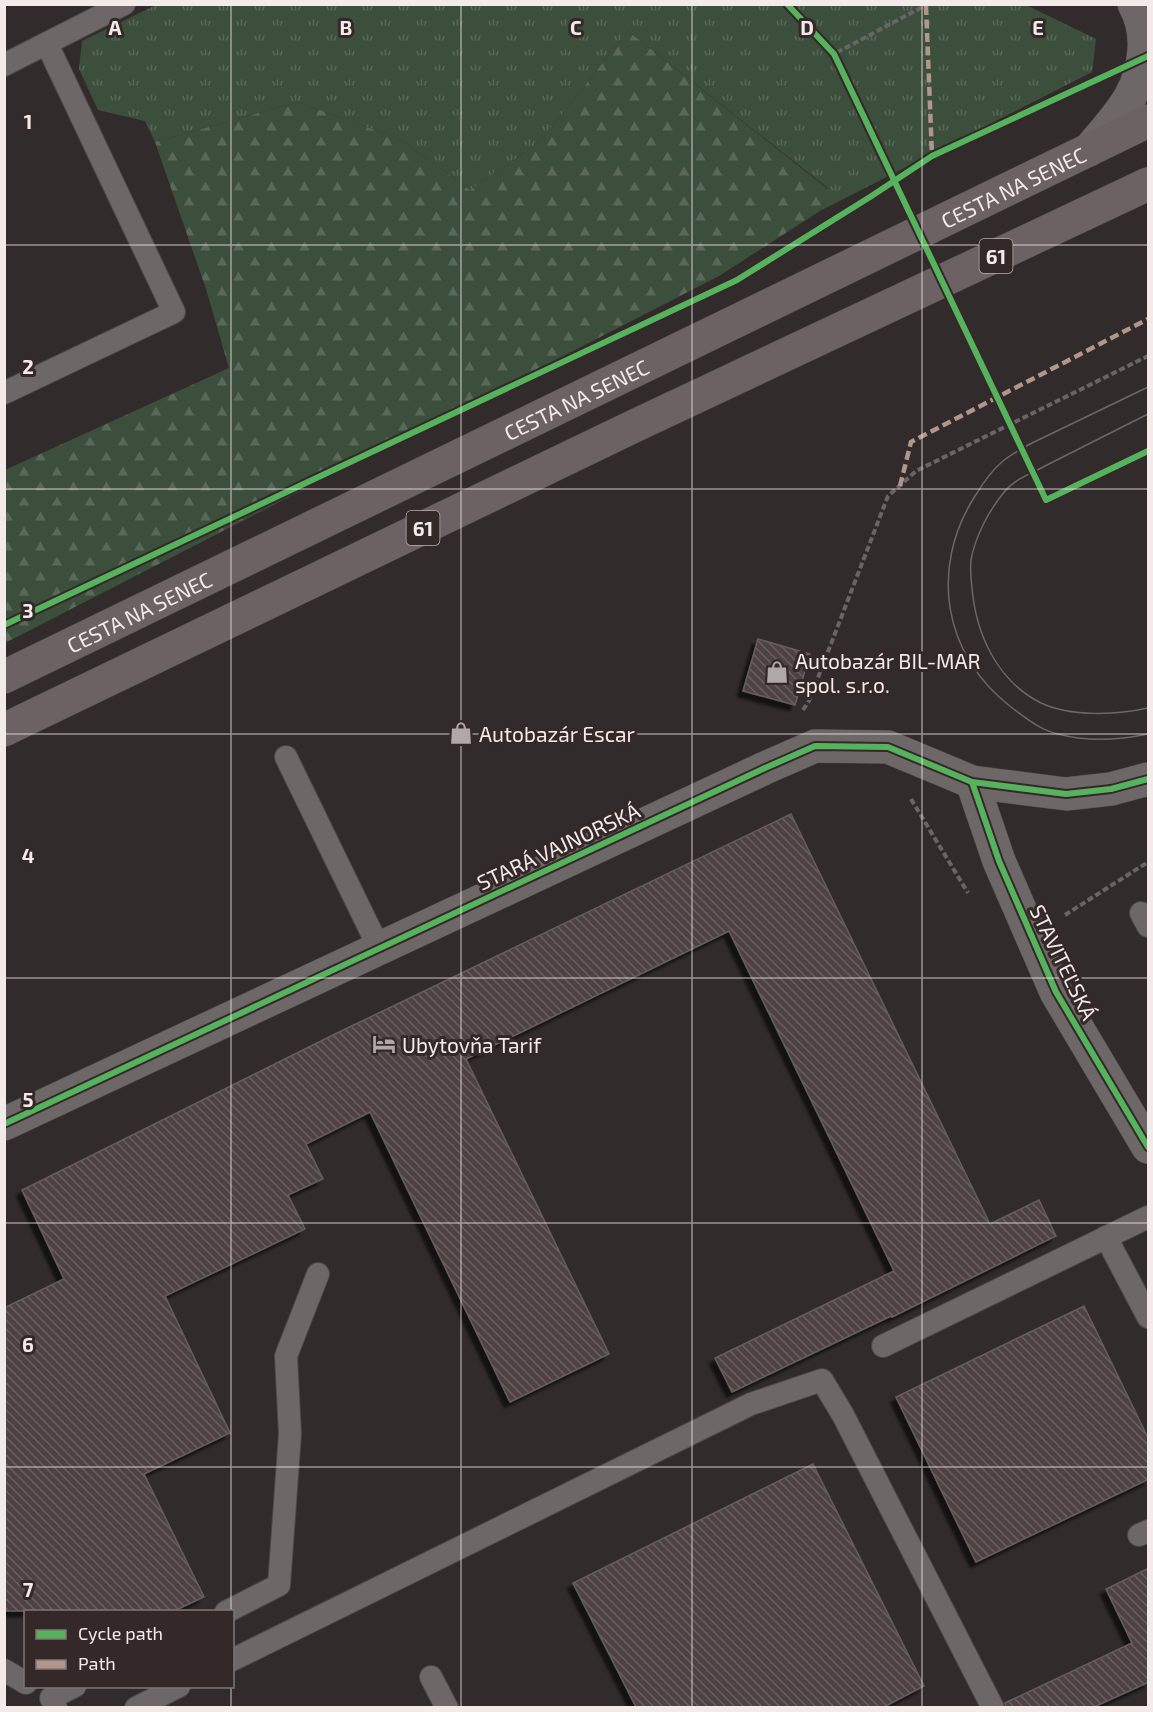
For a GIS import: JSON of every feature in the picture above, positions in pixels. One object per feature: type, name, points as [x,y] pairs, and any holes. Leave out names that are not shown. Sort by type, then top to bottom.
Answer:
[{"type":"main road","name":"CESTA NA SENEC","points":[[4,676],[1149,121]]},
{"type":"main road","name":"61","points":[[4,730],[640,423],[1149,184]]},
{"type":"street","points":[[1089,150],[1131,97],[1141,74],[1144,50],[1143,32],[1140,16],[1134,4]]},
{"type":"street","name":"STARÁ VAJNORSKÁ","points":[[4,1124],[815,746],[888,747],[972,782],[1066,794],[1111,789],[1149,779]]},
{"type":"street","name":"STAVITEĽSKÁ","points":[[972,782],[999,861],[1056,992],[1149,1147]]},
{"type":"lane","points":[[4,65],[123,4]]},
{"type":"lane","points":[[4,393],[174,312],[47,44]]},
{"type":"lane","points":[[286,757],[379,948]]},
{"type":"lane","points":[[883,1346],[1149,1217]]},
{"type":"lane","points":[[1106,1237],[1149,1317]]},
{"type":"lane","points":[[228,1610],[279,1585],[290,1434],[286,1356],[318,1274]]},
{"type":"lane","points":[[234,1659],[751,1404],[822,1380],[848,1425],[993,1707]]},
{"type":"lane","points":[[4,1670],[24,1682]]},
{"type":"lane","points":[[431,1677],[447,1707]]},
{"type":"lane","points":[[34,1688],[53,1703],[72,1688]]},
{"type":"lane","points":[[136,1707],[175,1688]]},
{"type":"path","points":[[787,4],[834,54],[1046,500],[1149,451]]},
{"type":"path","points":[[834,54],[928,4]]},
{"type":"path","points":[[802,710],[809,701],[888,496],[916,471],[1149,356]]},
{"type":"path","points":[[908,794],[973,902]]},
{"type":"path","points":[[1032,936],[1149,862]]},
{"type":"green space","points":[[158,4],[1024,4],[1096,39],[1092,72],[820,211],[829,189],[628,31],[540,142],[470,190],[400,139],[298,102],[155,142],[145,121],[98,110],[79,69],[82,41]]},
{"type":"green space","points":[[628,31],[829,190],[820,211],[719,276],[5,643],[5,470],[229,368],[206,289],[155,142],[298,102],[400,139],[470,190],[540,142]]},
{"type":"building","name":"Autobazár BIL-MAR spol. s.r.o.","points":[[758,639],[810,654],[795,705],[743,691]]},
{"type":"building","points":[[791,814],[990,1224],[1039,1200],[1056,1236],[892,1317],[732,1392],[715,1358],[894,1271],[729,931],[466,1059],[609,1354],[510,1402],[370,1112],[306,1144],[323,1179],[288,1195],[305,1229],[165,1296],[230,1433],[144,1474],[204,1597],[176,1610],[4,1611],[4,1308],[64,1279],[22,1190],[333,1035]]},
{"type":"building","points":[[1084,1306],[1149,1440],[1149,1479],[976,1562],[896,1397]]},
{"type":"building","points":[[813,1464],[924,1686],[884,1707],[636,1707],[573,1583]]},
{"type":"building","points":[[1149,1568],[1149,1682],[1094,1707],[1006,1707],[1005,1703],[1132,1643],[1106,1589]]},
{"type":"tram line","points":[[1148,387],[1030,444],[999,465],[978,491],[961,524],[952,552],[948,581],[950,609],[958,636],[970,662],[988,686],[1011,707],[1045,730],[1069,737],[1103,739],[1148,734]]},
{"type":"tram line","points":[[1148,414],[1018,480],[1009,487],[999,498],[984,524],[971,560],[974,605],[984,639],[1001,669],[1026,694],[1053,708],[1080,713],[1122,712],[1148,708]]},
{"type":"marked path","points":[[926,6],[932,156],[929,157]]},
{"type":"marked path","points":[[900,486],[911,442],[1148,319]]},
{"type":"cycle path","points":[[787,4],[834,54],[1046,500],[1148,451]]},
{"type":"cycle path","points":[[4,625],[737,280],[932,156],[1148,56]]},
{"type":"cycle path","points":[[4,1124],[815,746],[888,747],[972,782],[1066,794],[1111,789],[1148,779]]},
{"type":"cycle path","points":[[972,782],[999,861],[1056,992],[1148,1147]]},
{"type":"place","name":"Autobazár BIL-MAR spol. s.r.o.","points":[[777,672]]},
{"type":"place","name":"Autobazár Escar","points":[[461,733]]},
{"type":"place","name":"Ubytovňa Tarif","points":[[384,1044]]}]
